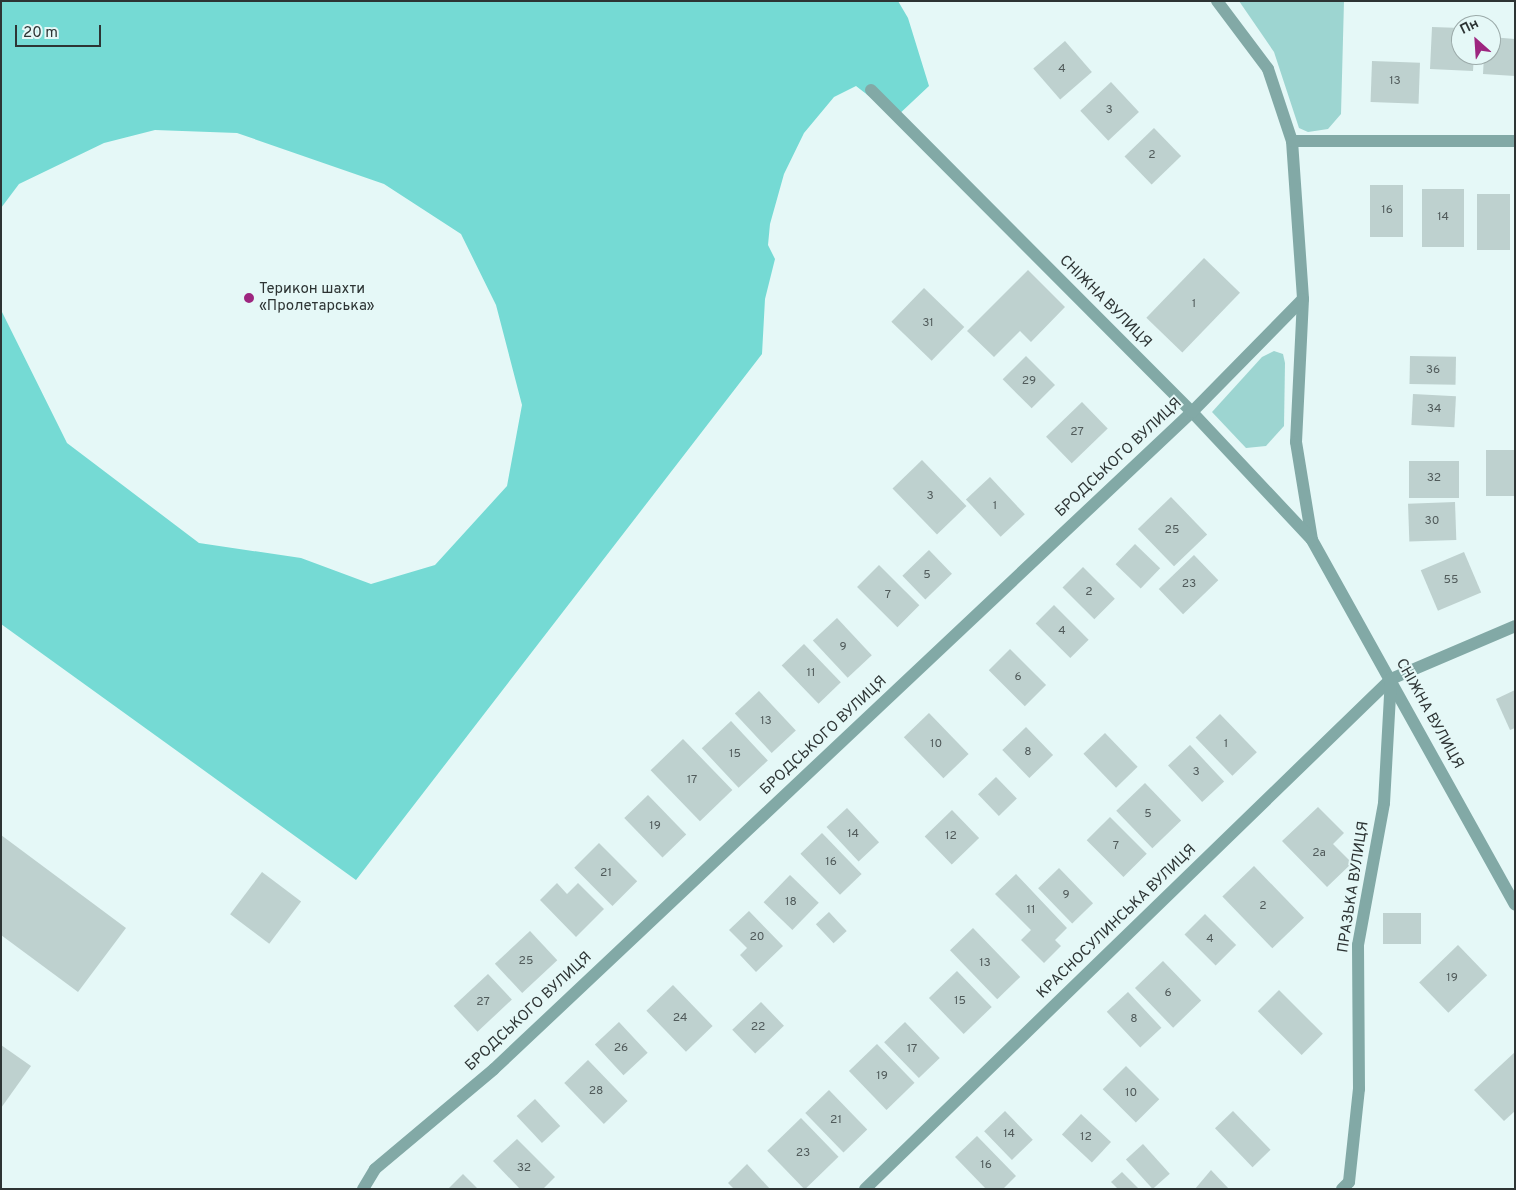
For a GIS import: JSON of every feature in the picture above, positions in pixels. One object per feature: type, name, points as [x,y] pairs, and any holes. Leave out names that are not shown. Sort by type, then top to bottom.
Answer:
[{"type":"street","name":"СНІЖНА ВУЛИЦЯ","points":[[1218,1],[1268,69],[1292,141],[1303,299],[1296,442],[1312,540]]},
{"type":"street","name":"СНІЖНА ВУЛИЦЯ","points":[[871,90],[1192,412],[1312,540],[1391,678],[1515,904]]},
{"type":"street","points":[[1292,141],[1515,141]]},
{"type":"street","name":"БРОДСЬКОГО ВУЛИЦЯ","points":[[363,1189],[375,1169],[494,1069],[1192,412],[1303,299]]},
{"type":"street","points":[[1391,678],[1515,626]]},
{"type":"street","name":"ПРАЗЬКА ВУЛИЦЯ","points":[[1348,1187],[1359,1089],[1358,945],[1384,803],[1391,678]]},
{"type":"street","name":"КРАСНОСУЛИНСЬКА ВУЛИЦЯ","points":[[865,1189],[1391,678]]},
{"type":"shaded area","points":[[1,1],[898,1],[908,18],[929,86],[896,117],[856,86],[834,97],[804,133],[784,174],[770,224],[768,245],[775,259],[765,299],[762,354],[356,880],[1,624],[1,310],[67,443],[199,543],[301,558],[371,584],[435,565],[507,486],[522,405],[496,305],[461,234],[384,184],[237,133],[155,130],[104,143],[19,184],[1,208]]},
{"type":"shaded area","points":[[1239,1],[1344,1],[1341,114],[1328,129],[1308,132],[1299,128],[1274,52]]},
{"type":"shaded area","points":[[1274,351],[1283,354],[1285,363],[1284,426],[1266,446],[1246,448],[1212,412],[1262,357]]},
{"type":"building","points":[[1432,27],[1451,28],[1451,65],[1473,65],[1473,71],[1430,69]]},
{"type":"building","points":[[1501,38],[1515,39],[1515,76],[1483,74],[1483,65],[1501,65]]},
{"type":"building","points":[[1065,41],[1092,72],[1060,99],[1033,69]]},
{"type":"building","points":[[1372,61],[1420,63],[1419,104],[1371,102]]},
{"type":"building","points":[[1111,82],[1139,112],[1108,141],[1080,111]]},
{"type":"building","points":[[1154,128],[1181,156],[1152,185],[1125,156]]},
{"type":"building","points":[[1370,185],[1403,185],[1403,237],[1370,237]]},
{"type":"building","points":[[1422,189],[1464,189],[1464,247],[1422,247]]},
{"type":"building","points":[[1477,194],[1510,194],[1510,250],[1477,250]]},
{"type":"building","points":[[1204,258],[1240,293],[1182,352],[1146,318]]},
{"type":"building","points":[[1028,270],[1065,307],[1031,342],[1020,331],[994,357],[967,331]]},
{"type":"building","points":[[924,288],[964,327],[932,361],[891,322]]},
{"type":"building","points":[[1026,356],[1055,385],[1032,408],[1003,379]]},
{"type":"building","points":[[1410,356],[1456,357],[1456,385],[1410,384]]},
{"type":"building","points":[[1413,394],[1456,396],[1454,427],[1411,425]]},
{"type":"building","points":[[1082,402],[1108,429],[1072,463],[1046,437]]},
{"type":"building","points":[[1486,450],[1515,450],[1515,496],[1486,496]]},
{"type":"building","points":[[922,460],[966,506],[937,535],[893,488]]},
{"type":"building","points":[[1409,461],[1459,461],[1459,498],[1409,498]]},
{"type":"building","points":[[990,477],[1025,514],[1001,537],[966,500]]},
{"type":"building","points":[[1171,497],[1207,534],[1174,566],[1138,529]]},
{"type":"building","points":[[1455,502],[1456,540],[1409,542],[1408,504]]},
{"type":"building","points":[[1135,544],[1160,568],[1141,588],[1116,564]]},
{"type":"building","points":[[929,550],[952,574],[925,599],[902,576]]},
{"type":"building","points":[[1464,552],[1481,593],[1438,611],[1421,570]]},
{"type":"building","points":[[1194,555],[1218,580],[1183,614],[1159,589]]},
{"type":"building","points":[[879,565],[919,605],[897,627],[857,587]]},
{"type":"building","points":[[1083,567],[1115,599],[1094,619],[1062,588]]},
{"type":"building","points":[[1054,605],[1089,640],[1070,658],[1036,623]]},
{"type":"building","points":[[837,618],[872,655],[848,678],[813,641]]},
{"type":"building","points":[[804,644],[841,682],[819,704],[782,666]]},
{"type":"building","points":[[1010,649],[1046,685],[1025,706],[989,670]]},
{"type":"building","points":[[1515,690],[1515,728],[1510,730],[1496,699]]},
{"type":"building","points":[[759,691],[796,730],[772,753],[735,714]]},
{"type":"building","points":[[929,713],[969,754],[943,778],[904,737]]},
{"type":"building","points":[[1220,714],[1257,752],[1232,776],[1196,738]]},
{"type":"building","points":[[731,721],[768,760],[739,788],[702,748]]},
{"type":"building","points":[[1026,727],[1053,755],[1029,778],[1002,750]]},
{"type":"building","points":[[1105,733],[1138,767],[1116,788],[1083,754]]},
{"type":"building","points":[[683,739],[732,790],[700,821],[651,770]]},
{"type":"building","points":[[1190,745],[1224,782],[1202,802],[1168,765]]},
{"type":"building","points":[[996,777],[1017,799],[999,816],[978,794]]},
{"type":"building","points":[[1145,783],[1181,820],[1152,848],[1116,811]]},
{"type":"building","points":[[648,795],[686,835],[662,857],[624,818]]},
{"type":"building","points":[[1318,807],[1344,833],[1333,844],[1352,863],[1327,887],[1282,841]]},
{"type":"building","points":[[847,808],[879,842],[859,861],[827,827]]},
{"type":"building","points":[[952,810],[979,838],[952,864],[925,836]]},
{"type":"building","points":[[1110,817],[1147,854],[1123,877],[1087,840]]},
{"type":"building","points":[[822,833],[862,874],[840,895],[800,854]]},
{"type":"building","points":[[1,835],[126,928],[78,992],[1,935]]},
{"type":"building","points":[[599,843],[637,881],[612,906],[574,868]]},
{"type":"building","points":[[1254,866],[1304,918],[1272,948],[1222,897]]},
{"type":"building","points":[[1059,868],[1093,903],[1072,923],[1038,888]]},
{"type":"building","points":[[262,872],[301,901],[269,944],[230,914]]},
{"type":"building","points":[[1016,874],[1067,928],[1055,940],[1061,946],[1044,963],[1021,940],[1031,930],[995,894]]},
{"type":"building","points":[[790,875],[819,903],[792,930],[764,902]]},
{"type":"building","points":[[557,883],[567,894],[578,883],[604,909],[576,937],[540,900]]},
{"type":"building","points":[[749,911],[783,946],[756,972],[740,955],[747,948],[729,930]]},
{"type":"building","points":[[829,912],[847,931],[834,943],[816,924]]},
{"type":"building","points":[[1383,913],[1421,913],[1421,944],[1383,944]]},
{"type":"building","points":[[1205,914],[1236,945],[1216,966],[1184,935]]},
{"type":"building","points":[[973,928],[1020,977],[997,999],[950,950]]},
{"type":"building","points":[[530,931],[557,960],[522,993],[495,964]]},
{"type":"building","points":[[1458,945],[1487,975],[1448,1013],[1419,983]]},
{"type":"building","points":[[1163,961],[1201,1001],[1173,1028],[1135,988]]},
{"type":"building","points":[[957,971],[992,1007],[964,1034],[929,998]]},
{"type":"building","points":[[488,974],[512,1000],[477,1032],[454,1006]]},
{"type":"building","points":[[673,985],[713,1026],[686,1052],[646,1011]]},
{"type":"building","points":[[1279,990],[1323,1034],[1302,1055],[1258,1011]]},
{"type":"building","points":[[1128,992],[1161,1028],[1140,1048],[1107,1012]]},
{"type":"building","points":[[761,1002],[784,1026],[755,1054],[732,1030]]},
{"type":"building","points":[[619,1022],[648,1053],[624,1075],[595,1045]]},
{"type":"building","points":[[905,1022],[940,1058],[919,1078],[884,1042]]},
{"type":"building","points":[[877,1044],[915,1083],[886,1110],[849,1071]]},
{"type":"building","points":[[1,1045],[31,1066],[1,1108]]},
{"type":"building","points":[[1515,1052],[1515,1111],[1504,1121],[1474,1090]]},
{"type":"building","points":[[588,1060],[628,1101],[604,1124],[564,1083]]},
{"type":"building","points":[[1126,1066],[1159,1099],[1136,1123],[1103,1089]]},
{"type":"building","points":[[829,1090],[867,1130],[843,1152],[805,1113]]},
{"type":"building","points":[[535,1099],[560,1126],[542,1143],[517,1116]]},
{"type":"building","points":[[1005,1111],[1033,1140],[1012,1160],[984,1131]]},
{"type":"building","points":[[1233,1111],[1271,1150],[1253,1167],[1215,1128]]},
{"type":"building","points":[[1081,1114],[1111,1142],[1092,1162],[1062,1134]]},
{"type":"building","points":[[801,1118],[839,1157],[804,1189],[767,1151]]},
{"type":"building","points":[[977,1136],[1016,1176],[1003,1189],[986,1189],[955,1157]]},
{"type":"building","points":[[517,1139],[555,1177],[543,1189],[520,1189],[493,1161]]},
{"type":"building","points":[[1143,1144],[1170,1174],[1153,1189],[1126,1159]]},
{"type":"building","points":[[747,1164],[770,1189],[734,1189],[728,1183]]},
{"type":"building","points":[[1211,1170],[1229,1189],[1195,1189]]},
{"type":"building","points":[[1122,1172],[1139,1189],[1118,1189],[1111,1182]]},
{"type":"building","points":[[463,1174],[478,1189],[448,1189]]},
{"type":"place","name":"Терикон шахти «Пролетарська»","points":[[249,298]]}]
